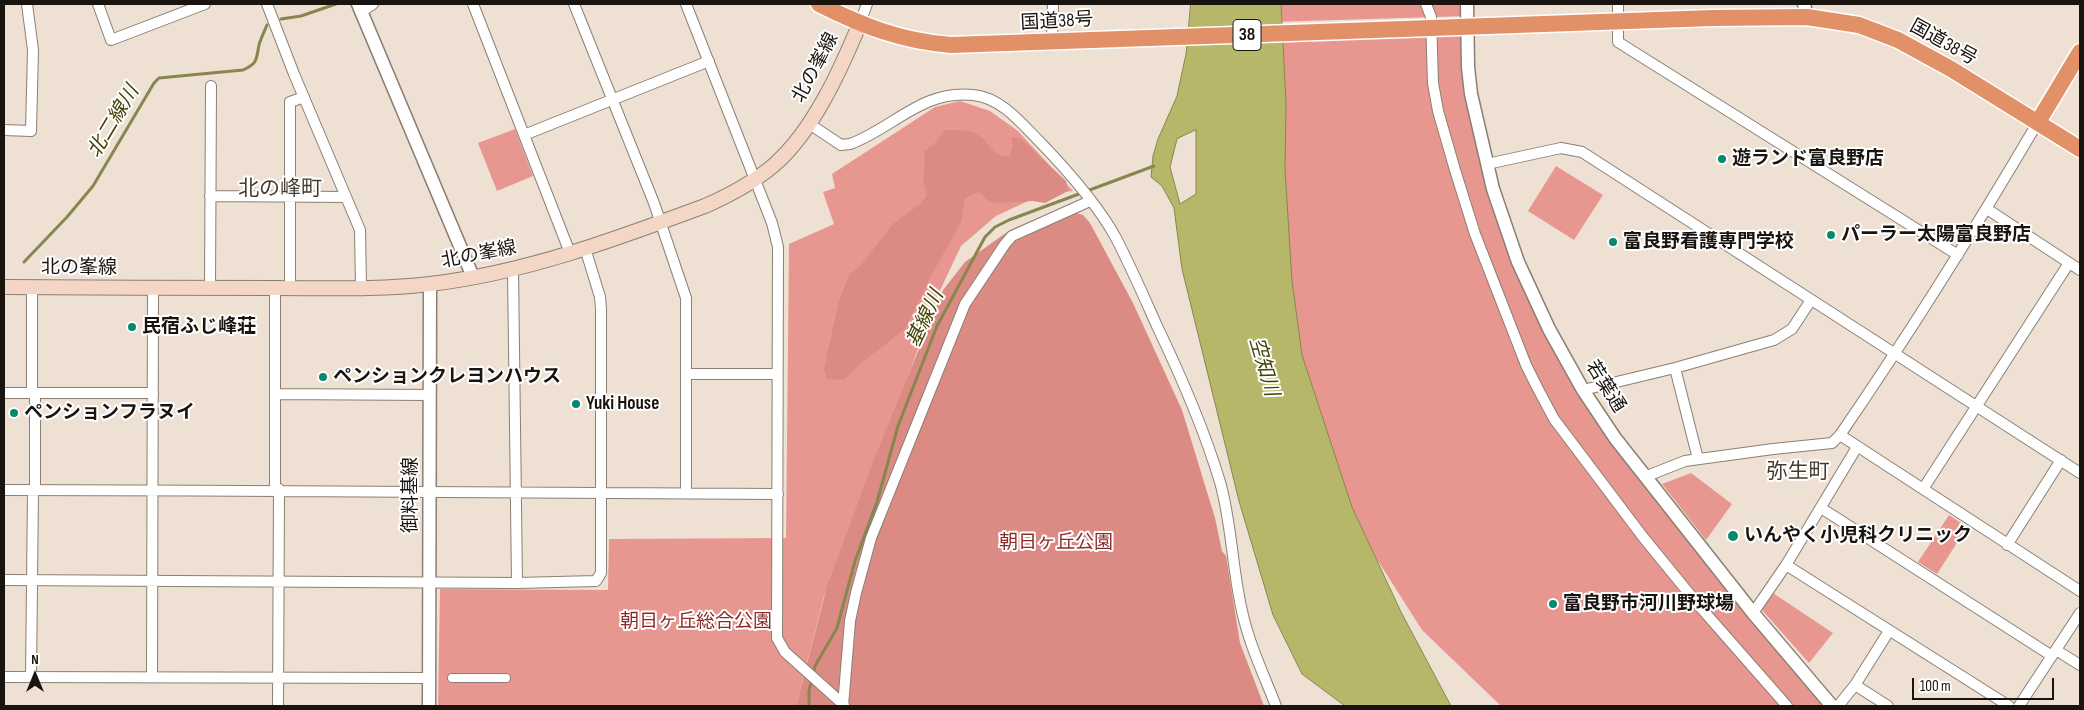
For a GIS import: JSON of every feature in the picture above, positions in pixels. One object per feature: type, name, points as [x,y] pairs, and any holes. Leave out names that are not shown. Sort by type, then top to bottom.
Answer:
[{"type":"highway","name":"国道38号","points":[[819,4],[860,23],[905,39],[929,43],[979,45],[1617,23],[1806,11],[1859,25],[1898,40],[1951,69],[2080,149]]},
{"type":"highway","points":[[2038,122],[2080,52]]},
{"type":"main road","name":"北の峯線","points":[[4,287],[361,288],[430,284],[513,269],[570,253],[660,223],[720,200],[755,180],[785,154],[808,124],[829,90],[860,23]]},
{"type":"street","points":[[4,130],[31,131],[32,50],[27,4]]},
{"type":"street","points":[[98,4],[111,40],[184,8],[205,4]]},
{"type":"street","points":[[267,4],[360,230],[361,288]]},
{"type":"street","points":[[374,4],[360,8],[473,277]]},
{"type":"street","points":[[473,4],[570,253]]},
{"type":"street","points":[[574,4],[660,223],[686,298],[686,492]]},
{"type":"street","points":[[686,4],[772,223],[778,247],[776,638],[784,652],[843,706]]},
{"type":"street","points":[[860,23],[867,4]]},
{"type":"street","points":[[1052,41],[1053,4]]},
{"type":"street","points":[[1426,4],[1431,17],[1428,29],[1433,83],[1438,111],[1452,162],[1475,234],[1526,365],[1538,389],[1554,419],[1643,536],[1700,608],[1787,706]]},
{"type":"street","name":"若葉通","points":[[1467,4],[1468,67],[1471,94],[1487,164],[1504,226],[1549,330],[1583,390],[1615,438],[1753,613],[1832,706]]},
{"type":"street","points":[[1618,4],[1618,42],[1958,255]]},
{"type":"street","points":[[524,135],[709,61]]},
{"type":"street","points":[[210,288],[211,86]]},
{"type":"street","points":[[808,124],[841,145],[850,144],[925,102],[945,96],[975,95],[1006,107],[1052,154],[1115,236],[1181,376],[1220,483],[1232,543],[1241,610],[1249,637],[1276,706]]},
{"type":"street","points":[[278,706],[275,394],[290,196],[290,102],[304,97]]},
{"type":"street","points":[[1646,476],[1685,461],[1832,443],[1840,435],[1896,354],[1987,209],[2038,122]]},
{"type":"street","points":[[1487,164],[1561,148],[1582,152],[2080,473]]},
{"type":"street","points":[[210,196],[346,197]]},
{"type":"street","points":[[843,706],[850,622],[871,538],[965,304],[1004,244],[1012,236],[1090,202]]},
{"type":"street","points":[[1987,209],[2080,270]]},
{"type":"street","points":[[4,580],[430,583],[596,581],[601,573],[601,309],[600,297],[585,248]]},
{"type":"street","points":[[1923,489],[2069,263]]},
{"type":"street","points":[[513,269],[517,583]]},
{"type":"street","name":"御料基線","points":[[429,706],[430,284]]},
{"type":"street","points":[[31,677],[31,580],[34,490],[32,287]]},
{"type":"street","points":[[152,677],[153,287]]},
{"type":"street","points":[[1583,390],[1675,368],[1774,340],[1792,330],[1812,300]]},
{"type":"street","points":[[1675,368],[1698,459]]},
{"type":"street","points":[[686,374],[777,374]]},
{"type":"street","points":[[4,393],[153,394]]},
{"type":"street","points":[[275,394],[430,395]]},
{"type":"street","points":[[1840,435],[2080,591]]},
{"type":"street","points":[[1753,613],[1786,565],[1858,447]]},
{"type":"street","points":[[2007,545],[2061,460]]},
{"type":"street","points":[[4,490],[277,489],[778,494]]},
{"type":"street","points":[[1821,508],[2054,653],[2080,665]]},
{"type":"street","points":[[1786,565],[2009,706]]},
{"type":"street","points":[[2019,706],[2080,613]]},
{"type":"street","points":[[1838,706],[1855,685],[1889,630]]},
{"type":"street","points":[[4,677],[429,678]]},
{"type":"street","points":[[452,678],[506,678]]},
{"type":"street","points":[[1855,685],[1888,706]]},
{"type":"green space","points":[[1273,4],[1467,4],[1467,16],[1272,22]]},
{"type":"green space","points":[[1467,35],[1468,67],[1504,226],[1583,390],[1832,706],[1501,706],[1422,630],[1345,509],[1286,318],[1273,40]]},
{"type":"green space","name":"朝日ヶ丘総合公園","points":[[960,101],[990,111],[1018,131],[1073,191],[1041,195],[996,216],[961,246],[936,299],[888,432],[824,596],[796,706],[438,706],[440,589],[608,590],[609,539],[786,538],[789,244],[834,224],[823,192],[835,188],[832,174],[935,107]]},
{"type":"green space","points":[[515,129],[533,176],[497,191],[478,143]]},
{"type":"green space","points":[[945,130],[964,130],[977,134],[993,151],[1004,156],[1010,156],[1013,145],[1011,137],[1020,138],[1066,181],[1068,191],[1045,203],[1033,201],[996,203],[987,200],[979,192],[965,198],[961,222],[905,329],[861,363],[844,380],[827,379],[824,369],[839,301],[849,275],[861,265],[893,224],[920,204],[927,196],[923,180],[924,151],[934,144]]},
{"type":"green space","points":[[1556,166],[1603,195],[1574,240],[1528,211]]},
{"type":"green space","name":"朝日ヶ丘公園","points":[[1073,212],[1083,215],[1090,223],[1133,303],[1182,410],[1215,518],[1222,551],[1226,556],[1240,643],[1264,706],[796,706],[827,586],[875,457],[943,290],[965,262],[1010,230],[1038,218]]},
{"type":"green space","points":[[1691,473],[1732,504],[1706,540],[1662,484]]},
{"type":"green space","points":[[1949,515],[1967,527],[1937,574],[1918,562]]},
{"type":"green space","points":[[1773,593],[1833,633],[1809,663],[1762,610]]},
{"type":"water","name":"空知川","points":[[1191,4],[1281,4],[1286,103],[1285,169],[1292,281],[1302,355],[1352,507],[1401,612],[1451,706],[1345,706],[1302,674],[1273,615],[1239,501],[1182,269],[1174,208],[1162,186],[1151,177],[1153,156],[1158,139],[1177,96],[1186,54]],"holes":[[[1196,130],[1196,194],[1180,204],[1170,167],[1177,139]]]},
{"type":"waterway","name":"北二線川","points":[[281,19],[301,16],[336,4]]},
{"type":"waterway","name":"北二線川","points":[[24,262],[67,217],[93,186],[154,83],[159,78],[243,70],[256,60],[260,42],[267,25]]},
{"type":"waterway","name":"基線川","points":[[813,674],[815,666],[837,628],[855,561],[877,502],[898,426],[937,326],[985,237],[995,227],[1009,220],[1154,166]]},
{"type":"waterway","name":"基線川","points":[[809,706],[809,690],[812,680]]},
{"type":"place","name":"遊ランド富良野店","points":[[1722,159]]},
{"type":"place","name":"パーラー太陽富良野店","points":[[1831,235]]},
{"type":"place","name":"富良野看護専門学校","points":[[1613,242]]},
{"type":"place","name":"民宿ふじ峰荘","points":[[132,327]]},
{"type":"place","name":"ペンションクレヨンハウス","points":[[323,377]]},
{"type":"place","name":"Yuki House","points":[[576,404]]},
{"type":"place","name":"ペンションフラヌイ","points":[[14,413]]},
{"type":"place","name":"いんやく小児科クリニック","points":[[1733,536]]},
{"type":"place","name":"富良野市河川野球場","points":[[1553,604]]},
{"type":"district","name":"北の峰町","points":[[280,190]]},
{"type":"district","name":"弥生町","points":[[1798,473]]}]
